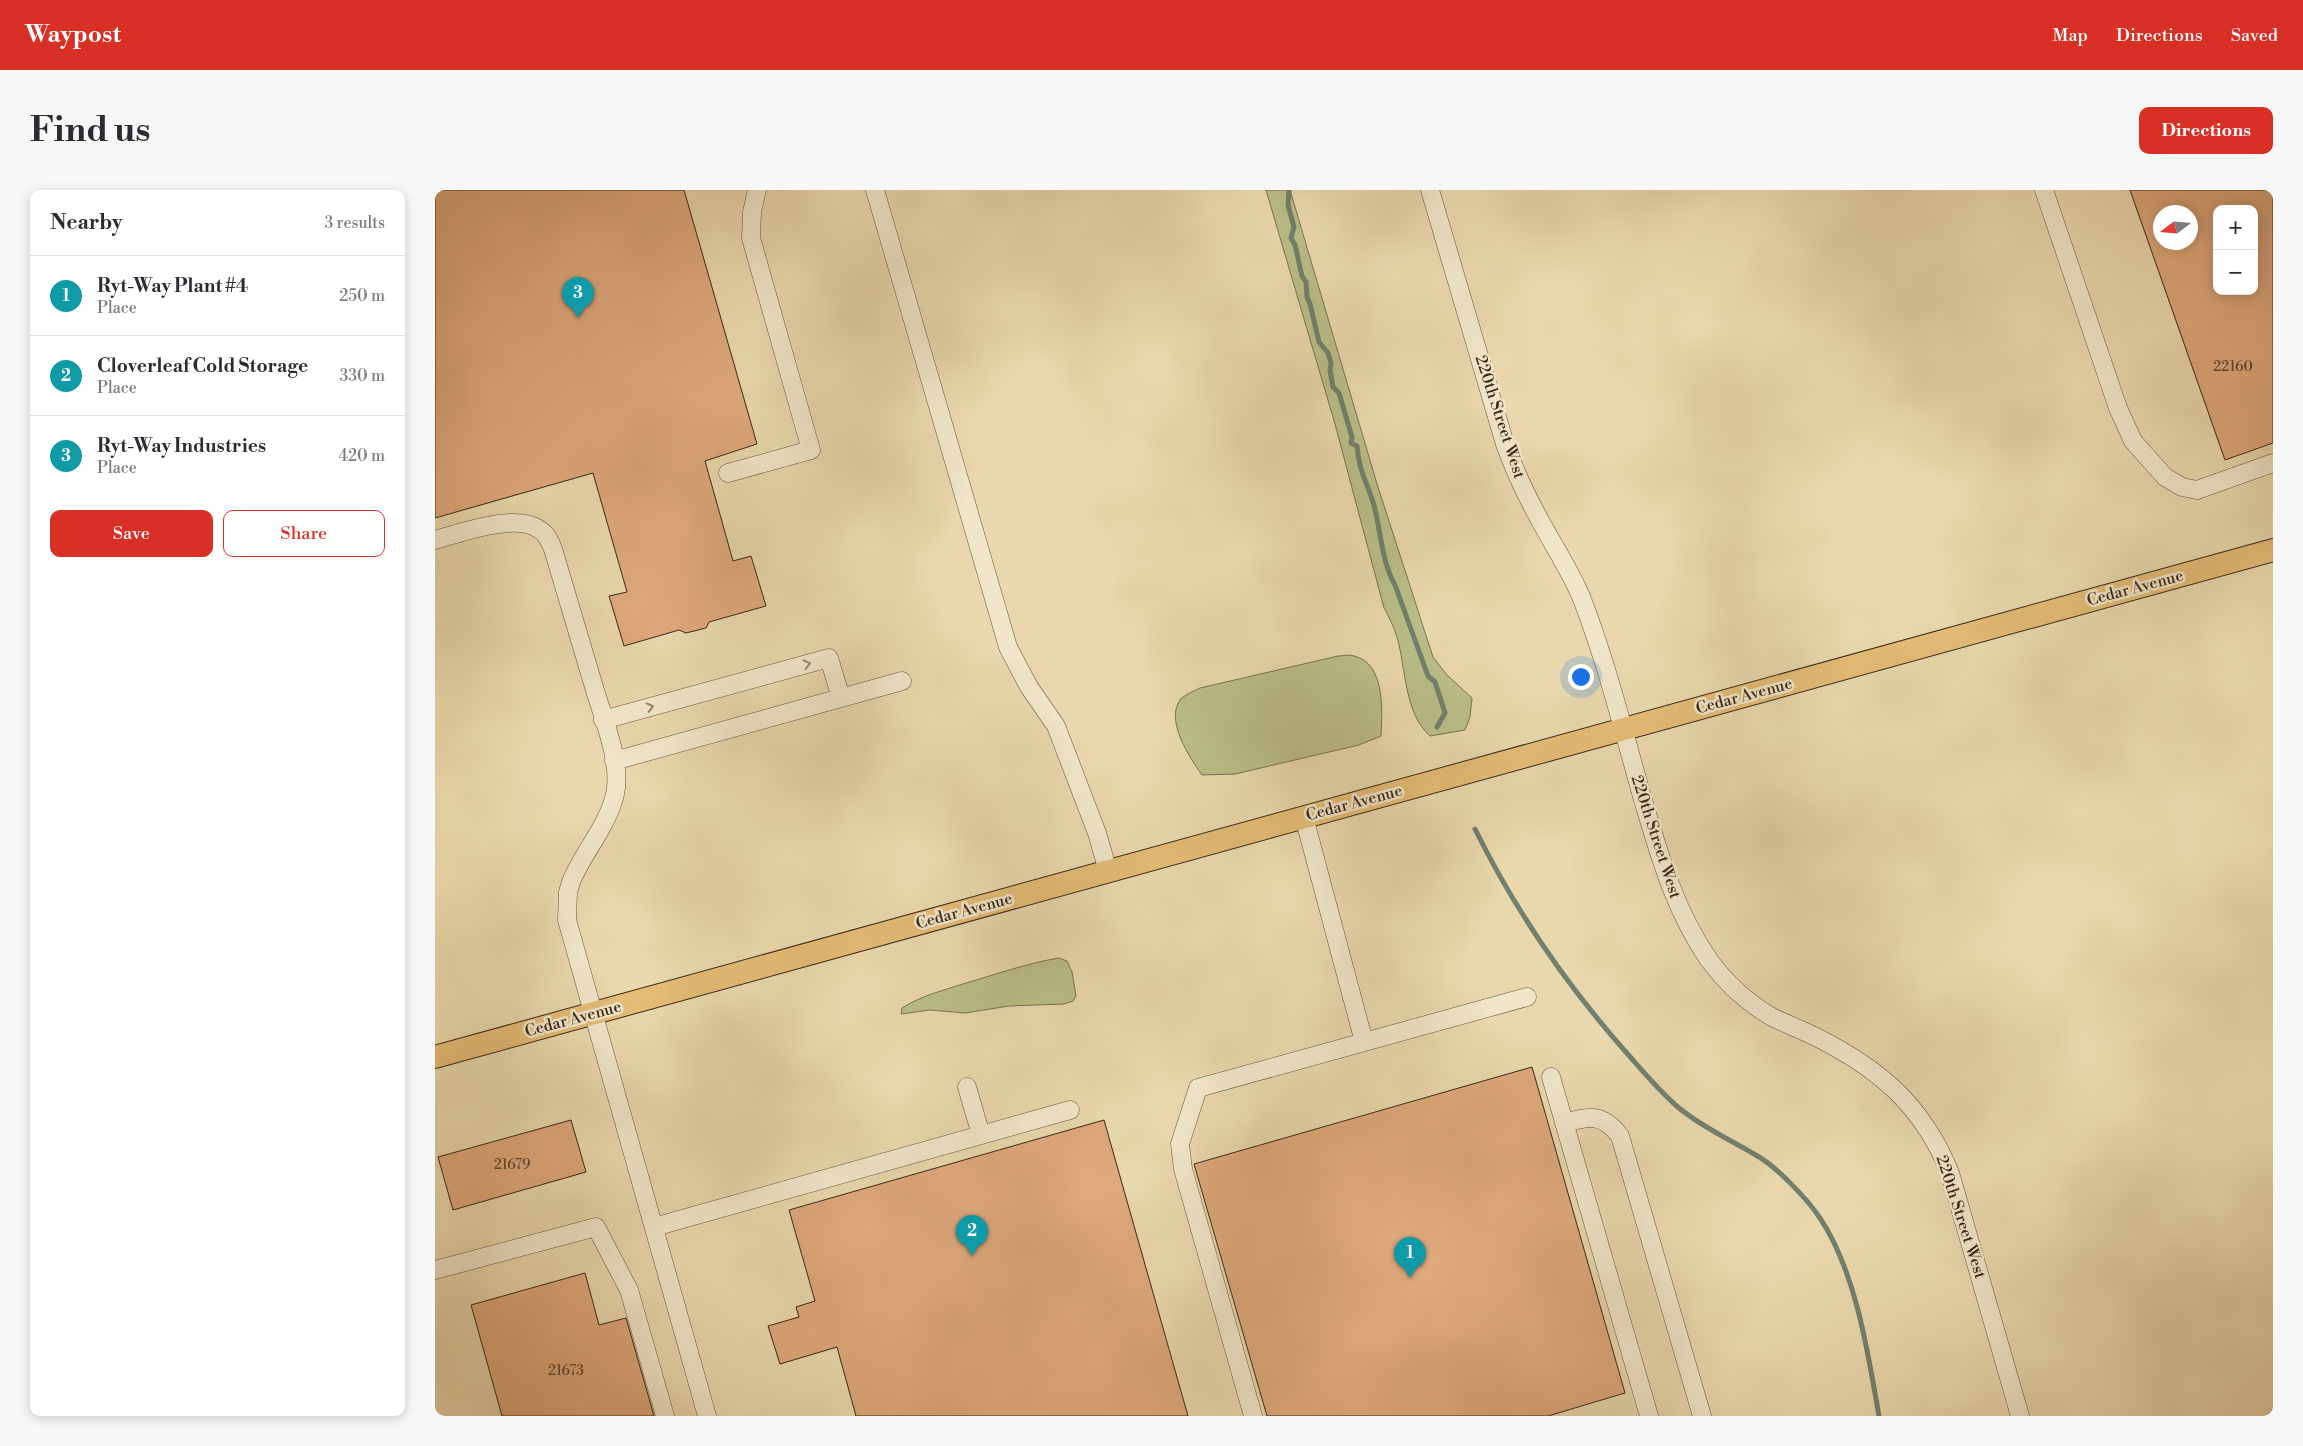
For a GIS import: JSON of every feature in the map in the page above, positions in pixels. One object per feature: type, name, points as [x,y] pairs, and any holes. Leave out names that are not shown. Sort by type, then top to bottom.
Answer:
[{"type":"main road","name":"Cedar Avenue","points":[[435,1057],[2273,550]]},
{"type":"street","points":[[728,473],[811,450],[751,238],[752,212],[757,190]]},
{"type":"street","points":[[875,190],[1008,647],[1029,687],[1056,726],[1097,833],[1108,871]]},
{"type":"street","name":"220th Street West","points":[[1430,190],[1505,444],[1520,482],[1581,597],[1623,729],[1665,873],[1681,914],[1711,962],[1745,999],[1771,1016],[1826,1043],[1875,1073],[1899,1092],[1915,1109],[1941,1152],[1950,1174],[2020,1416]]},
{"type":"street","points":[[2044,190],[2118,408],[2133,441],[2165,477],[2182,487],[2197,490],[2273,463]]},
{"type":"street","points":[[435,540],[501,524],[526,524],[541,530],[553,549],[614,760],[617,786],[611,807],[575,872],[568,892],[568,927],[707,1416]]},
{"type":"street","points":[[603,720],[829,658],[841,698]]},
{"type":"street","points":[[614,760],[902,681]]},
{"type":"street","points":[[1304,817],[1364,1042]]},
{"type":"street","points":[[1253,1416],[1183,1169],[1181,1144],[1198,1088],[1527,997]]},
{"type":"street","points":[[1551,1077],[1649,1416]]},
{"type":"street","points":[[967,1087],[981,1135]]},
{"type":"street","points":[[654,1227],[1071,1110]]},
{"type":"street","points":[[1564,1123],[1594,1117],[1604,1121],[1620,1136],[1702,1416]]},
{"type":"street","points":[[435,1270],[596,1227],[629,1290],[665,1416]]},
{"type":"green space","points":[[1266,190],[1290,190],[1377,484],[1433,657],[1447,675],[1472,698],[1470,717],[1465,730],[1430,736],[1421,726],[1415,715],[1407,689],[1397,637],[1384,608],[1335,424]]},
{"type":"green space","points":[[1338,656],[1354,656],[1372,668],[1380,690],[1381,736],[1359,745],[1235,774],[1202,775],[1191,759],[1177,728],[1176,709],[1182,698],[1200,688]]},
{"type":"green space","points":[[1059,958],[1067,961],[1072,972],[1076,996],[1073,1001],[1064,1004],[1009,1006],[965,1013],[930,1010],[901,1014],[902,1008],[933,994],[1013,969]]},
{"type":"building","points":[[435,190],[684,190],[757,444],[705,461],[733,561],[751,556],[766,606],[709,622],[706,628],[686,633],[679,630],[624,646],[609,596],[627,592],[593,473],[435,518]]},
{"type":"building","points":[[2130,190],[2273,190],[2273,443],[2225,460]]},
{"type":"building","points":[[1532,1067],[1625,1393],[1548,1416],[1267,1416],[1194,1164]]},
{"type":"building","points":[[571,1120],[586,1172],[453,1210],[438,1157]]},
{"type":"building","points":[[1104,1120],[1188,1416],[856,1416],[837,1347],[780,1364],[768,1326],[799,1317],[796,1307],[815,1301],[789,1210]]},
{"type":"building","points":[[585,1273],[599,1325],[626,1318],[654,1416],[502,1416],[471,1305]]},
{"type":"waterway","points":[[1289,190],[1288,205],[1294,227],[1291,238],[1295,245],[1302,276],[1306,282],[1307,297],[1319,342],[1328,353],[1331,363],[1330,370],[1333,387],[1339,393],[1352,437],[1351,443],[1357,446],[1361,469],[1376,512],[1390,576],[1428,676],[1435,682],[1445,713],[1437,727]]},
{"type":"waterway","points":[[1475,829],[1490,859],[1543,945],[1582,999],[1644,1073],[1688,1115],[1767,1162],[1783,1176],[1820,1218],[1843,1263],[1852,1288],[1865,1340],[1879,1416]]},
{"type":"place","name":"Ryt-Way Industries","points":[[578,318]]},
{"type":"place","name":"Cloverleaf Cold Storage","points":[[972,1256]]},
{"type":"place","name":"Ryt-Way Plant #4","points":[[1410,1278]]}]
